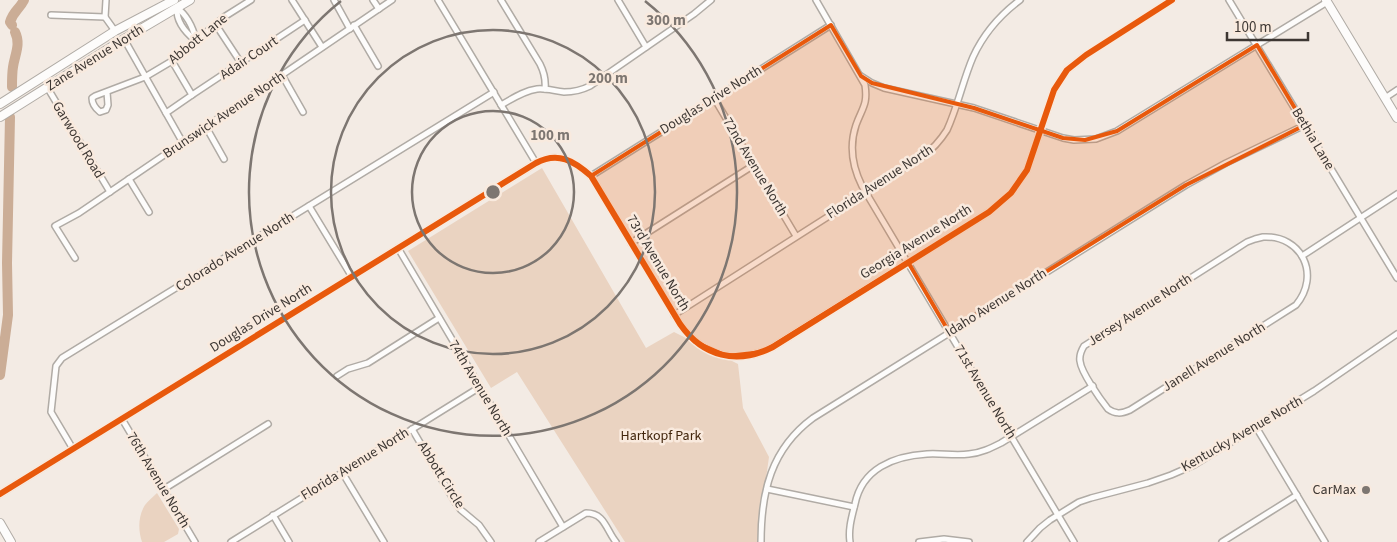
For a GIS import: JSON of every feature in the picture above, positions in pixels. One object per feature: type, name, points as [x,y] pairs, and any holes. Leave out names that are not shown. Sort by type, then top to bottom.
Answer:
[{"type":"street","points":[[106,0],[105,17],[115,32]]},
{"type":"street","name":"Zane Avenue North","points":[[2,103],[115,32],[173,2],[190,0]]},
{"type":"street","name":"Abbott Lane","points":[[106,92],[145,77],[172,61],[224,17],[251,0]]},
{"type":"street","points":[[292,0],[322,48]]},
{"type":"street","points":[[334,0],[378,66]]},
{"type":"street","points":[[373,0],[378,9]]},
{"type":"street","name":"Brunswick Avenue North","points":[[74,258],[55,226],[79,213],[392,0]]},
{"type":"street","points":[[438,0],[536,163]]},
{"type":"street","points":[[501,0],[544,72],[545,89]]},
{"type":"street","points":[[618,0],[646,47]]},
{"type":"street","points":[[501,105],[527,91],[545,89],[564,92],[582,90],[698,11],[711,0]]},
{"type":"street","name":"71st Avenue North","points":[[816,0],[865,85],[867,94],[866,104],[853,136],[853,162],[856,174],[1074,542]]},
{"type":"street","name":"Florida Avenue North","points":[[674,314],[932,149],[947,130],[981,42],[1000,17],[1020,0]]},
{"type":"street","points":[[1041,130],[1054,90],[1067,70],[1086,55],[1172,0]]},
{"type":"street","name":"Bethia Lane","points":[[1229,0],[1397,278]]},
{"type":"street","points":[[861,76],[884,88],[974,108],[1063,138],[1074,140],[1096,139],[1117,131],[1327,1],[1397,118]]},
{"type":"street","points":[[173,2],[183,12],[194,32],[196,41]]},
{"type":"street","name":"Zane Avenue North","points":[[0,117],[124,40],[173,2]]},
{"type":"street","points":[[51,15],[105,17]]},
{"type":"street","name":"Adair Court","points":[[166,113],[305,20]]},
{"type":"street","points":[[216,25],[241,63]]},
{"type":"street","name":"Douglas Drive North","points":[[591,176],[831,25]]},
{"type":"street","points":[[124,40],[183,143]]},
{"type":"street","points":[[172,61],[192,95]]},
{"type":"street","points":[[282,75],[303,112]]},
{"type":"street","name":"Garwood Road","points":[[47,87],[110,192]]},
{"type":"street","points":[[1385,98],[1397,90]]},
{"type":"street","name":"Colorado Avenue North","points":[[73,449],[51,412],[55,371],[58,361],[494,92]]},
{"type":"street","name":"72nd Avenue North","points":[[714,98],[796,236]]},
{"type":"street","name":"Idaho Avenue North","points":[[761,542],[763,512],[773,466],[789,439],[813,418],[1186,185],[1305,125]]},
{"type":"street","points":[[206,127],[224,159]]},
{"type":"street","name":"Georgia Avenue North","points":[[773,347],[989,212],[1005,198],[1027,170],[1041,130]]},
{"type":"street","name":"73rd Avenue North","points":[[536,163],[546,158],[564,159],[591,176],[674,314],[686,333],[695,342],[716,353],[727,356],[751,356],[773,347]]},
{"type":"street","name":"Douglas Drive North","points":[[0,494],[536,163]]},
{"type":"street","points":[[631,243],[754,165]]},
{"type":"street","points":[[129,179],[149,212]]},
{"type":"street","points":[[1302,256],[1397,194]]},
{"type":"street","points":[[309,206],[352,277]]},
{"type":"street","name":"Jersey Avenue North","points":[[1093,386],[1080,363],[1081,351],[1084,346],[1247,242],[1263,237],[1280,238],[1293,245],[1302,256]]},
{"type":"street","name":"74th Avenue North","points":[[398,248],[563,527]]},
{"type":"street","name":"Janell Avenue North","points":[[1093,386],[1108,409],[1118,413],[1130,410],[1296,305],[1302,298],[1308,282],[1308,273],[1302,256]]},
{"type":"street","points":[[338,376],[348,369],[368,363],[440,318]]},
{"type":"street","name":"Kentucky Avenue North","points":[[1027,542],[1040,528],[1079,502],[1148,483],[1194,465],[1314,391],[1397,334]]},
{"type":"street","points":[[850,542],[850,528],[859,489],[872,472],[896,460],[926,454],[967,454],[991,448],[1012,437],[1093,386]]},
{"type":"street","name":"Florida Avenue North","points":[[231,542],[480,387]]},
{"type":"street","name":"76th Avenue North","points":[[122,419],[195,542]]},
{"type":"street","points":[[164,489],[268,424]]},
{"type":"street","points":[[1256,427],[1325,542]]},
{"type":"street","name":"Abbott Circle","points":[[412,429],[461,510],[480,525],[491,542]]},
{"type":"street","points":[[342,472],[384,542]]},
{"type":"street","points":[[767,489],[854,507]]},
{"type":"street","points":[[1222,542],[1297,495]]},
{"type":"street","points":[[539,542],[586,513],[594,513],[602,518],[616,542]]},
{"type":"street","points":[[273,516],[289,542]]},
{"type":"street","points":[[0,523],[11,542]]},
{"type":"street","points":[[919,542],[944,539],[970,542]]},
{"type":"highlighted area","points":[[831,25],[861,76],[872,83],[974,108],[1063,138],[1085,140],[1117,131],[1257,45],[1305,125],[1186,185],[949,332],[908,262],[763,352],[727,356],[695,342],[680,324],[591,176]]},
{"type":"green space","name":"Hartkopf Park","points":[[542,168],[646,348],[674,332],[738,364],[743,408],[769,457],[757,542],[625,542],[517,372],[491,388],[408,251]]},
{"type":"green space","points":[[157,493],[179,529],[178,534],[164,542],[142,542],[139,528],[141,514],[145,505]]},
{"type":"waterway","points":[[12,25],[10,22],[24,0]]},
{"type":"waterway","points":[[12,87],[13,69],[18,45],[15,32]]},
{"type":"waterway","points":[[0,375],[8,315],[7,263],[10,117]]},
{"type":"cycle path","points":[[0,494],[544,159],[565,159],[591,176],[680,324],[699,344],[710,351],[722,355],[747,356],[760,353],[773,347],[989,212],[1011,193],[1027,170],[1054,90],[1067,70],[1086,55],[1172,0]]},
{"type":"place","name":"CarMax","points":[[1366,490]]}]
